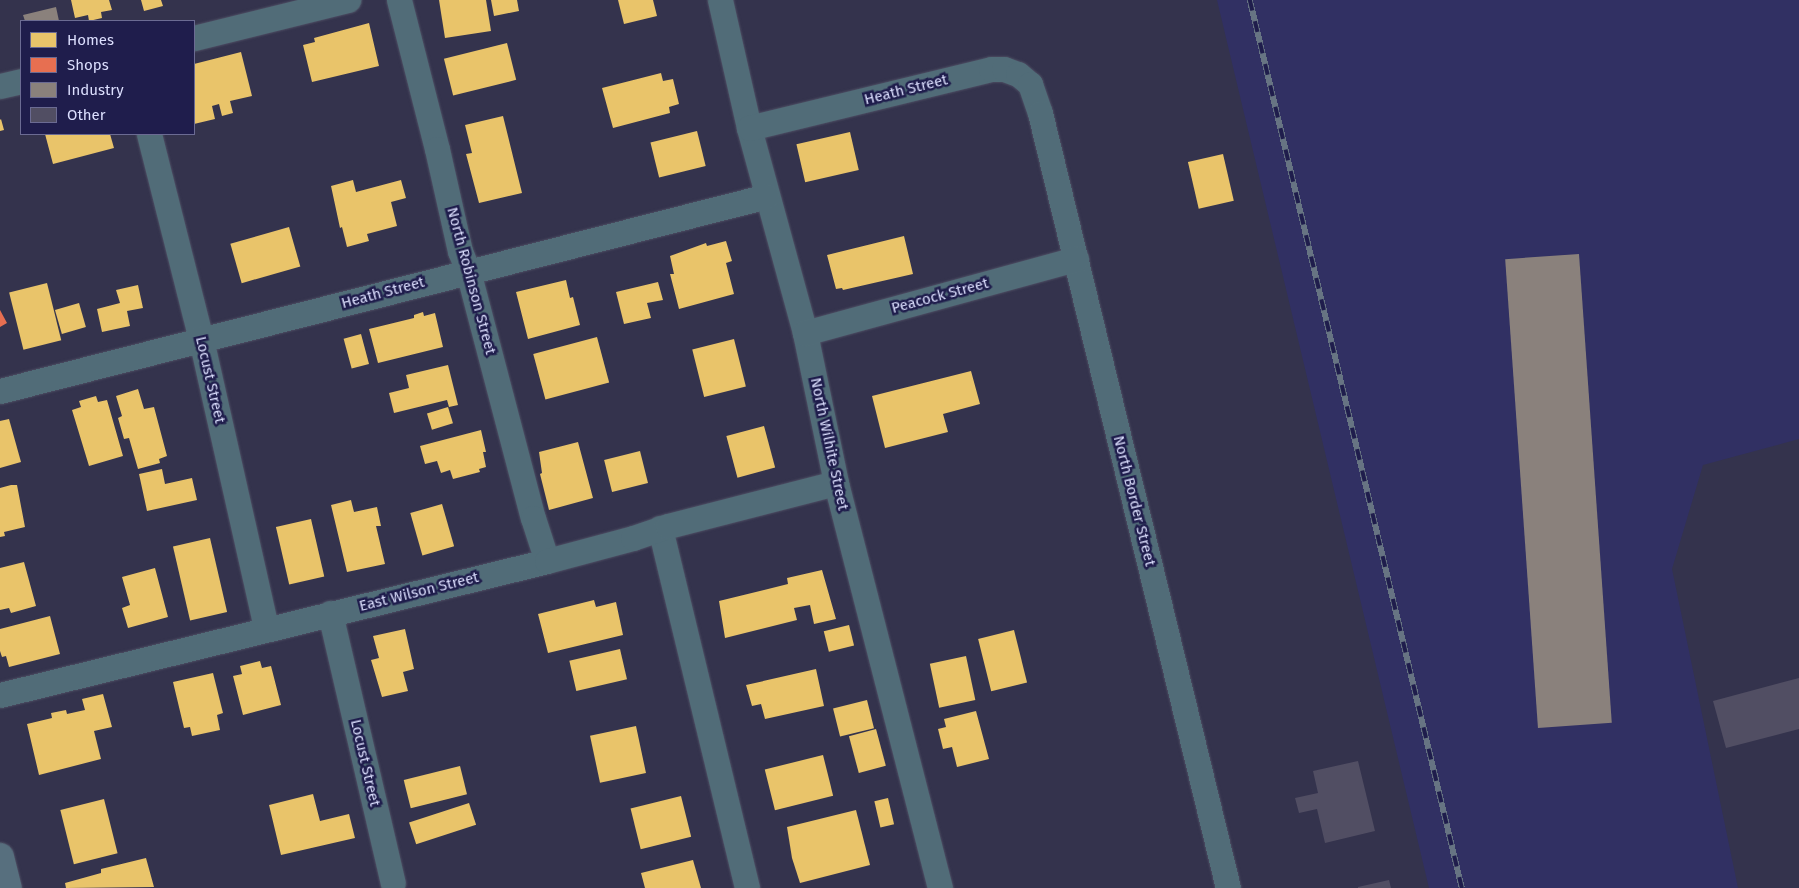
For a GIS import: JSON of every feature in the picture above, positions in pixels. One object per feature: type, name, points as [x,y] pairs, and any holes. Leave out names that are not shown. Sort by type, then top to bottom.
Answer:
[{"type":"street","points":[[195,38],[348,0]]},
{"type":"street","name":"North Robinson Street","points":[[399,0],[437,149],[460,251],[468,271],[533,518],[547,561]]},
{"type":"street","name":"North Wilhite Street","points":[[720,0],[749,128],[805,332],[836,483],[940,888]]},
{"type":"street","name":"Heath Street","points":[[749,128],[991,69],[1004,69],[1018,74],[1030,84],[1040,113]]},
{"type":"street","points":[[0,86],[20,81]]},
{"type":"street","name":"North Border Street","points":[[1040,113],[1228,888]]},
{"type":"street","name":"Locust Street","points":[[149,135],[201,339],[266,628]]},
{"type":"street","name":"Heath Street","points":[[0,391],[767,196]]},
{"type":"street","name":"Peacock Street","points":[[805,332],[1076,260]]},
{"type":"street","name":"East Wilson Street","points":[[0,695],[266,628],[547,561],[633,538],[660,528],[836,483]]},
{"type":"street","points":[[660,528],[747,888]]},
{"type":"street","name":"Locust Street","points":[[330,613],[393,883]]},
{"type":"street","points":[[0,857],[8,888]]},
{"type":"shaded area","points":[[1217,0],[1799,0],[1799,439],[1703,465],[1672,569],[1738,888],[1429,888]]},
{"type":"building: Homes","points":[[71,0],[109,0],[112,10],[101,12],[102,18],[89,20],[88,15],[75,18]]},
{"type":"building: Homes","points":[[141,0],[161,0],[163,6],[144,11]]},
{"type":"building: Homes","points":[[439,0],[486,0],[491,31],[445,38]]},
{"type":"building: Homes","points":[[491,0],[517,0],[519,11],[494,16]]},
{"type":"building: Homes","points":[[618,0],[653,0],[657,16],[624,24]]},
{"type":"building: Homes","points":[[369,23],[379,66],[312,82],[303,45],[315,42],[314,38]]},
{"type":"building: Homes","points":[[507,43],[516,80],[453,96],[444,59]]},
{"type":"building: Homes","points":[[241,52],[252,96],[230,101],[233,113],[222,116],[219,104],[212,106],[215,119],[195,124],[195,64]]},
{"type":"building: Homes","points":[[661,73],[663,81],[673,79],[679,104],[669,107],[670,113],[613,128],[602,88]]},
{"type":"building: Homes","points":[[503,116],[522,193],[479,203],[466,154],[472,153],[465,125]]},
{"type":"building: Homes","points":[[0,120],[4,130],[0,131]]},
{"type":"building: Homes","points":[[697,131],[706,166],[659,178],[650,143]]},
{"type":"building: Homes","points":[[850,132],[859,170],[805,182],[796,144]]},
{"type":"building: Homes","points":[[45,135],[110,135],[114,148],[53,164]]},
{"type":"building: Homes","points":[[1223,154],[1234,201],[1199,209],[1188,162]]},
{"type":"building: Homes","points":[[353,180],[356,192],[401,180],[406,198],[391,202],[397,226],[367,234],[369,241],[347,247],[342,227],[340,228],[331,186]]},
{"type":"building: Homes","points":[[289,227],[300,266],[242,283],[230,244]]},
{"type":"building: Homes","points":[[904,236],[913,274],[843,290],[842,288],[836,289],[827,255]]},
{"type":"building: Homes","points":[[726,241],[732,261],[726,263],[734,294],[679,309],[670,274],[674,274],[670,256],[706,243],[707,246]]},
{"type":"building: Homes","points":[[566,280],[570,298],[573,297],[580,325],[528,339],[516,292]]},
{"type":"building: Homes","points":[[658,282],[663,300],[647,303],[651,318],[624,324],[616,292]]},
{"type":"building: Homes","points":[[47,283],[61,340],[23,350],[9,292]]},
{"type":"building: Homes","points":[[138,285],[143,308],[127,311],[130,326],[102,332],[97,309],[120,303],[116,290]]},
{"type":"building: Homes","points":[[79,303],[86,327],[62,334],[55,310]]},
{"type":"building: Homes","points":[[423,312],[424,316],[435,313],[443,347],[378,363],[369,329],[414,318],[414,315]]},
{"type":"building: Homes","points":[[361,334],[369,364],[352,369],[344,339]]},
{"type":"building: Homes","points":[[597,337],[609,382],[545,399],[533,354]]},
{"type":"building: Homes","points":[[734,339],[746,387],[704,397],[692,349]]},
{"type":"building: Homes","points":[[448,365],[458,405],[449,407],[447,400],[394,413],[389,393],[409,388],[406,375]]},
{"type":"building: Homes","points":[[971,371],[980,404],[943,414],[948,432],[885,448],[872,396]]},
{"type":"building: Homes","points":[[138,389],[144,409],[154,407],[167,456],[159,459],[160,463],[138,469],[129,438],[124,439],[118,418],[122,416],[116,396]]},
{"type":"building: Homes","points":[[96,396],[98,402],[107,400],[123,456],[89,466],[72,410],[81,407],[79,401]]},
{"type":"building: Homes","points":[[448,407],[453,423],[432,430],[427,413]]},
{"type":"building: Homes","points":[[9,419],[21,462],[0,468],[0,421]]},
{"type":"building: Homes","points":[[764,426],[775,468],[737,478],[726,436]]},
{"type":"building: Homes","points":[[481,430],[486,452],[483,452],[486,467],[479,469],[480,472],[453,479],[450,470],[441,473],[437,461],[425,464],[420,446]]},
{"type":"building: Homes","points":[[578,442],[593,498],[549,510],[540,474],[542,473],[539,452]]},
{"type":"building: Homes","points":[[640,451],[648,483],[612,492],[604,460]]},
{"type":"building: Homes","points":[[162,469],[165,484],[192,478],[197,500],[147,511],[139,474]]},
{"type":"building: Homes","points":[[17,485],[25,527],[4,532],[5,536],[0,537],[0,488]]},
{"type":"building: Homes","points":[[351,500],[354,512],[377,507],[381,526],[376,526],[385,564],[347,572],[331,505]]},
{"type":"building: Homes","points":[[442,504],[454,546],[422,555],[410,513]]},
{"type":"building: Homes","points":[[311,519],[324,576],[289,585],[276,527]]},
{"type":"building: Homes","points":[[210,538],[227,612],[190,621],[173,547]]},
{"type":"building: Homes","points":[[24,562],[36,606],[11,613],[9,608],[0,610],[0,568]]},
{"type":"building: Homes","points":[[155,568],[168,617],[128,628],[122,608],[130,605],[122,577]]},
{"type":"building: Homes","points":[[822,570],[836,619],[814,624],[810,605],[794,608],[797,620],[725,638],[719,601],[788,584],[787,578]]},
{"type":"building: Homes","points":[[594,600],[596,607],[616,602],[623,635],[548,653],[538,614]]},
{"type":"building: Homes","points":[[50,616],[60,654],[9,667],[6,656],[2,657],[0,651],[0,629]]},
{"type":"building: Homes","points":[[849,625],[854,645],[829,652],[824,631]]},
{"type":"building: Homes","points":[[405,629],[414,669],[403,672],[408,691],[382,697],[371,660],[379,658],[373,636]]},
{"type":"building: Homes","points":[[1014,630],[1027,682],[991,691],[978,639]]},
{"type":"building: Homes","points":[[620,649],[627,679],[576,691],[569,661]]},
{"type":"building: Homes","points":[[966,656],[975,700],[939,708],[930,664]]},
{"type":"building: Homes","points":[[260,661],[262,668],[271,666],[281,705],[243,715],[233,676],[242,674],[240,666]]},
{"type":"building: Homes","points":[[816,669],[824,706],[765,719],[761,704],[752,706],[746,685]]},
{"type":"building: Homes","points":[[213,673],[223,713],[217,715],[220,730],[192,736],[190,727],[184,728],[173,682]]},
{"type":"building: Homes","points":[[103,694],[112,727],[94,731],[101,759],[39,775],[27,724],[52,718],[51,713],[66,710],[67,714],[85,710],[82,699]]},
{"type":"building: Homes","points":[[867,700],[874,728],[840,737],[833,708]]},
{"type":"building: Homes","points":[[976,711],[989,759],[957,767],[952,747],[943,749],[938,729],[946,727],[944,719]]},
{"type":"building: Homes","points":[[636,726],[646,773],[600,783],[590,736]]},
{"type":"building: Homes","points":[[876,729],[886,766],[859,773],[849,736]]},
{"type":"building: Homes","points":[[823,755],[833,796],[775,810],[765,770]]},
{"type":"building: Homes","points":[[460,766],[467,794],[411,808],[404,780]]},
{"type":"building: Homes","points":[[313,794],[320,821],[349,814],[355,838],[281,855],[269,805]]},
{"type":"building: Homes","points":[[681,796],[691,837],[641,849],[631,809]]},
{"type":"building: Homes","points":[[888,798],[894,824],[880,827],[874,801]]},
{"type":"building: Homes","points":[[104,799],[118,853],[74,864],[60,810]]},
{"type":"building: Homes","points":[[469,803],[476,825],[416,844],[409,822]]},
{"type":"building: Homes","points":[[856,810],[870,865],[800,883],[792,858],[787,827]]},
{"type":"building: Homes","points":[[146,858],[154,887],[66,888],[65,883],[101,873],[101,869]]},
{"type":"building: Homes","points":[[693,860],[701,888],[645,888],[641,873]]},
{"type":"building: Shops","points":[[0,310],[7,323],[0,327]]},
{"type":"building: Industry","points":[[56,7],[59,20],[25,20],[23,15]]},
{"type":"building: Industry","points":[[1579,254],[1612,723],[1538,728],[1505,259]]},
{"type":"building: Other","points":[[1799,678],[1799,729],[1726,748],[1713,701]]},
{"type":"building: Other","points":[[1358,761],[1375,831],[1325,843],[1317,809],[1299,813],[1295,798],[1318,793],[1313,771]]},
{"type":"building: Other","points":[[1389,880],[1391,888],[1358,888],[1358,887]]},
{"type":"railway","points":[[1250,0],[1462,888]]}]
